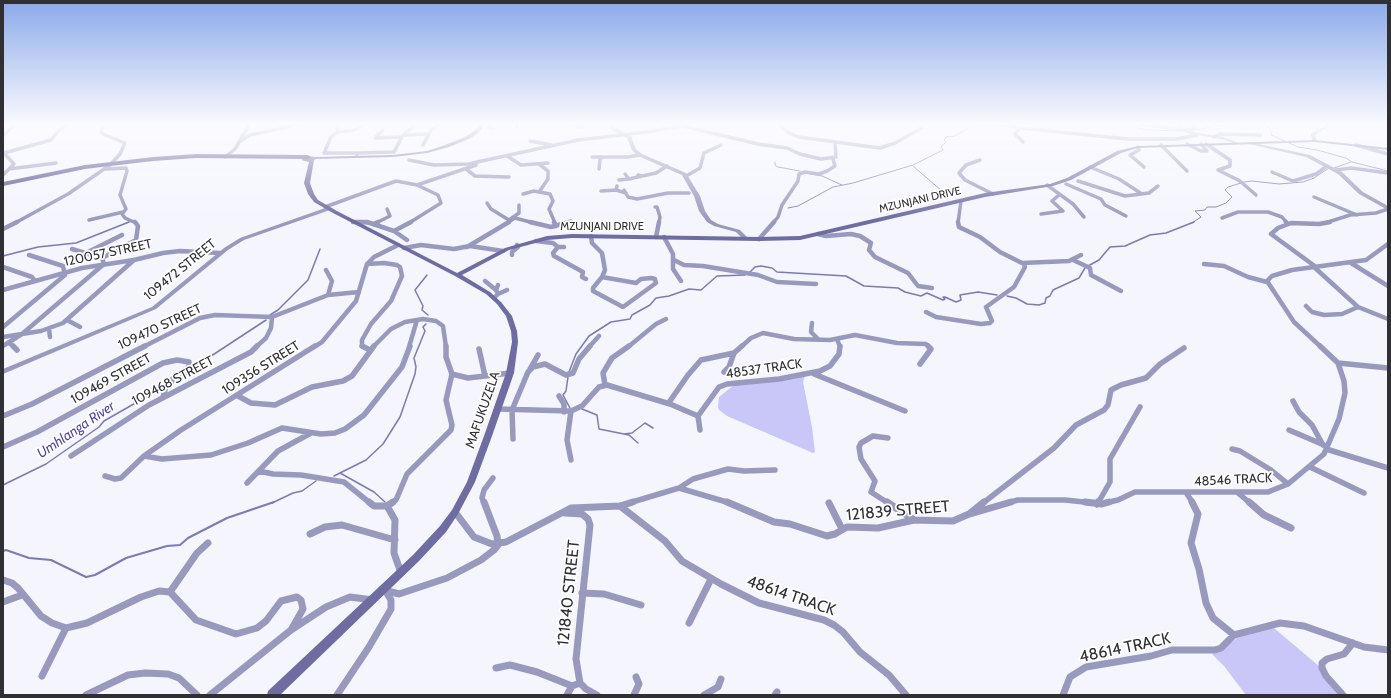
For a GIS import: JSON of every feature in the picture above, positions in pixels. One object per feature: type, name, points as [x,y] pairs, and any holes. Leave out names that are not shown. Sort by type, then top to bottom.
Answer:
[{"type":"main road","points":[[109,166],[176,157],[310,160],[377,156]]},
{"type":"main road","name":"MZUNJANI DRIVE","points":[[457,275],[502,251],[531,241],[559,236],[788,239],[818,234],[993,194],[1059,183],[1077,178],[1090,167],[1111,156]]},
{"type":"main road","points":[[3,185],[62,171],[188,159],[310,160]]},
{"type":"main road","name":"MAFUKUZELA","points":[[272,695],[401,573],[435,537],[455,512],[471,482],[497,410],[510,373],[515,342],[514,331],[496,294],[353,222],[316,201],[307,183],[310,160]]},
{"type":"street","points":[[3,175],[14,162],[7,156]]},
{"type":"street","points":[[3,228],[61,198],[109,166],[119,156]]},
{"type":"street","points":[[350,156],[361,156]]},
{"type":"street","points":[[417,185],[487,161],[507,156],[521,165],[548,163]]},
{"type":"street","points":[[592,157],[636,156]]},
{"type":"street","points":[[641,156],[678,170],[686,176],[692,192],[709,221],[716,225],[738,231],[746,239]]},
{"type":"street","points":[[686,176],[699,169],[703,156]]},
{"type":"street","points":[[806,156],[833,159],[836,156]]},
{"type":"street","points":[[1131,156],[1144,167]]},
{"type":"street","points":[[1172,156],[1187,171]]},
{"type":"street","points":[[1223,156],[1230,160],[1229,167],[1218,170],[1240,181],[1256,195]]},
{"type":"street","points":[[1304,156],[1344,175],[1352,186],[1361,193],[1388,208]]},
{"type":"street","points":[[599,169],[600,159],[603,157]]},
{"type":"street","points":[[759,239],[778,216],[782,205],[799,178],[799,174],[806,172],[819,174],[827,171],[836,166],[833,159]]},
{"type":"street","points":[[409,160],[447,165],[487,161]]},
{"type":"street","points":[[980,160],[966,164],[959,173],[965,180],[993,194]]},
{"type":"street","points":[[9,169],[56,163]]},
{"type":"street","points":[[538,164],[548,171],[548,179],[539,192]]},
{"type":"street","points":[[89,220],[122,212],[126,208],[120,195],[127,169],[125,167],[109,166]]},
{"type":"street","points":[[619,180],[661,172],[667,166]]},
{"type":"street","points":[[1272,172],[1293,181],[1320,172],[1328,166]]},
{"type":"street","points":[[1090,167],[1119,179],[1142,194]]},
{"type":"street","points":[[1336,170],[1349,168],[1388,173]]},
{"type":"street","points":[[466,169],[475,176],[509,177]]},
{"type":"street","points":[[625,174],[629,179]]},
{"type":"street","points":[[1066,184],[1077,178],[1122,196],[1142,194],[1153,191],[1158,186]]},
{"type":"street","points":[[327,208],[396,181],[417,185],[438,194],[441,203],[394,231]]},
{"type":"street","points":[[1059,183],[1066,184],[1108,204]]},
{"type":"street","points":[[1047,185],[1073,204],[1084,217]]},
{"type":"street","points":[[601,191],[617,188],[625,191],[628,197],[637,199],[669,193],[692,192]]},
{"type":"street","points":[[523,194],[534,191],[550,194],[553,199],[549,209],[556,226]]},
{"type":"street","points":[[650,192],[660,191],[669,193]]},
{"type":"street","points":[[675,195],[692,192]]},
{"type":"street","points":[[1041,214],[1063,211],[1052,201],[1059,195]]},
{"type":"street","points":[[1314,197],[1357,214]]},
{"type":"street","points":[[1101,200],[1105,204],[1126,216]]},
{"type":"street","points":[[961,201],[958,223],[959,227],[980,237],[1000,252],[1024,264],[1073,260],[1081,255]]},
{"type":"street","points":[[487,204],[489,208],[497,214],[506,216],[509,220]]},
{"type":"street","points":[[467,247],[519,212],[519,205]]},
{"type":"street","points":[[655,207],[657,207],[660,217],[656,237]]},
{"type":"street","name":"109472 STREET","points":[[3,372],[154,308],[220,253],[246,237],[327,208]]},
{"type":"street","points":[[373,224],[390,216],[387,208]]},
{"type":"street","points":[[1388,208],[1376,213],[1357,214],[1319,224],[1288,224],[1278,228],[1271,235],[1315,267],[1358,307],[1388,319]]},
{"type":"street","points":[[72,249],[102,258],[137,239],[138,226],[136,222],[123,216],[122,212]]},
{"type":"street","points":[[1222,218],[1240,212],[1268,212],[1282,217],[1288,224]]},
{"type":"street","points":[[509,220],[515,218],[539,224],[556,226],[571,221]]},
{"type":"street","points":[[353,222],[363,221],[394,231],[407,240]]},
{"type":"street","points":[[818,234],[826,236],[851,234],[860,236],[871,243],[869,250],[875,257],[908,273],[918,286],[932,288]]},
{"type":"street","points":[[86,253],[122,235]]},
{"type":"street","points":[[591,236],[592,243],[602,253],[605,272],[592,288],[593,290],[624,307],[628,301],[636,298],[656,283],[654,279],[651,278],[641,279],[636,283],[602,277]]},
{"type":"street","points":[[664,237],[672,249],[674,260],[673,269],[681,281]]},
{"type":"street","points":[[531,241],[553,243],[558,247],[564,247]]},
{"type":"street","points":[[1267,282],[1272,276],[1284,272],[1366,260],[1388,244]]},
{"type":"street","points":[[367,264],[374,257],[398,245]]},
{"type":"street","points":[[404,248],[421,245],[454,248],[492,248],[502,251]]},
{"type":"street","points":[[512,255],[512,252],[518,247],[517,246]]},
{"type":"street","points":[[558,247],[558,250],[553,253],[554,256],[565,263],[576,267],[582,272],[582,276],[586,279]]},
{"type":"street","name":"120057 STREET","points":[[3,290],[66,272],[180,251],[220,253]]},
{"type":"street","points":[[3,327],[62,279],[66,272],[65,268],[61,265],[29,255]]},
{"type":"street","points":[[3,346],[22,334],[104,264],[102,258]]},
{"type":"street","points":[[3,337],[49,329],[67,320],[134,260]]},
{"type":"street","points":[[674,260],[684,266],[703,266],[758,275],[777,282],[810,286],[816,284]]},
{"type":"street","points":[[1073,260],[1090,268],[1091,275],[1121,291]]},
{"type":"street","points":[[367,264],[384,263],[397,265],[400,268],[402,276],[391,301],[371,324],[362,340],[362,346],[370,350]]},
{"type":"street","points":[[1351,263],[1388,286]]},
{"type":"street","name":"109356 STREET","points":[[105,476],[115,479],[121,478],[144,456],[322,342],[356,301],[367,264]]},
{"type":"street","points":[[926,312],[936,317],[981,324],[990,323],[992,321],[986,307],[1014,287],[1025,267],[1024,264]]},
{"type":"street","points":[[1204,264],[1224,266],[1248,277],[1267,282],[1294,322],[1338,364],[1388,368]]},
{"type":"street","points":[[3,267],[32,276],[35,281]]},
{"type":"street","points":[[326,270],[332,281],[328,295]]},
{"type":"street","points":[[485,281],[496,294]]},
{"type":"street","points":[[496,294],[498,284]]},
{"type":"street","points":[[496,294],[507,290]]},
{"type":"street","name":"109470 STREET","points":[[3,416],[32,404],[200,318],[215,315],[272,317],[284,314],[328,295],[359,292]]},
{"type":"street","points":[[1306,306],[1312,312],[1324,315],[1342,314],[1358,307]]},
{"type":"street","name":"109468 STREET","points":[[71,456],[135,413],[163,397],[233,362],[257,347],[269,333],[272,317]]},
{"type":"street","points":[[238,396],[244,401],[268,405],[280,403],[312,387],[343,381],[352,376],[370,350],[391,329],[404,322],[429,319],[443,326],[446,341],[446,357],[452,374],[446,400],[452,425],[451,430],[407,474],[396,500],[387,506],[374,506],[344,482],[301,475],[273,474],[259,471]]},
{"type":"street","points":[[605,385],[603,373],[612,358],[640,339],[656,324],[666,319]]},
{"type":"street","points":[[67,320],[80,327]]},
{"type":"street","points":[[144,456],[162,459],[211,455],[248,443],[282,428],[311,433],[335,433],[353,425],[364,415],[402,367],[411,343],[417,320]]},
{"type":"street","points":[[812,323],[811,332],[818,339]]},
{"type":"street","points":[[49,329],[50,337]]},
{"type":"street","points":[[670,404],[670,401],[688,375],[701,360],[734,353],[751,338],[763,333],[794,339],[837,339],[855,335],[896,343],[926,344],[931,349],[920,364]]},
{"type":"street","points":[[530,369],[545,364],[566,375],[573,373],[579,359],[599,336]]},
{"type":"street","name":"48537 TRACK","points":[[698,416],[716,390],[723,385],[738,382],[770,381],[814,374],[830,366],[839,354],[840,345],[837,339]]},
{"type":"street","points":[[9,343],[17,350]]},
{"type":"street","points":[[969,514],[1047,453],[1071,428],[1104,410],[1108,406],[1111,390],[1121,385],[1146,378],[1160,364],[1184,348]]},
{"type":"street","points":[[479,349],[485,376]]},
{"type":"street","points":[[724,372],[730,367],[734,353]]},
{"type":"street","points":[[513,439],[512,410],[525,377],[538,355]]},
{"type":"street","name":"109469 STREET","points":[[3,447],[37,432],[164,363],[177,360],[189,362],[189,367],[167,383],[163,397]]},
{"type":"street","name":"48546 TRACK","points":[[969,514],[1018,500],[1065,500],[1097,504],[1108,503],[1135,492],[1187,494],[1268,492],[1288,484],[1324,454],[1325,447],[1339,419],[1344,393],[1343,375],[1338,364]]},
{"type":"street","points":[[452,374],[468,378],[510,373]]},
{"type":"street","points":[[814,374],[905,411]]},
{"type":"street","points":[[497,410],[567,412],[582,406],[599,387],[612,385],[670,404],[698,416],[700,430]]},
{"type":"street","points":[[559,396],[567,412],[567,440],[571,460]]},
{"type":"street","points":[[1293,401],[1300,412],[1312,425],[1325,447]]},
{"type":"street","points":[[1097,504],[1104,495],[1110,482],[1110,458],[1140,407]]},
{"type":"street","points":[[1289,430],[1325,447],[1388,468]]},
{"type":"street","points":[[247,483],[278,451],[311,433]]},
{"type":"street","points":[[888,438],[873,436],[861,443],[859,447],[858,452],[875,481],[870,492],[914,520]]},
{"type":"street","points":[[1232,449],[1240,451],[1271,470],[1288,484]]},
{"type":"street","points":[[1310,467],[1364,493]]},
{"type":"street","points":[[455,512],[474,537],[484,542],[497,544],[511,539],[556,514],[575,507],[620,506],[679,488],[693,479],[728,469],[744,471],[775,470]]},
{"type":"street","points":[[384,590],[399,594],[447,578],[489,555],[497,544],[497,536],[493,522],[482,498],[484,490],[493,478]]},
{"type":"street","name":"121839 STREET","points":[[679,488],[720,499],[774,522],[790,524],[827,536],[835,534],[842,529],[851,527],[878,528],[914,520],[953,521],[969,514]]},
{"type":"street","points":[[1238,493],[1264,515],[1291,528]]},
{"type":"street","points":[[1187,494],[1197,509],[1198,514],[1191,543],[1199,569],[1206,603],[1213,618],[1234,635]]},
{"type":"street","points":[[829,503],[842,529]]},
{"type":"street","points":[[387,506],[395,520],[396,533],[394,553],[401,573]]},
{"type":"street","name":"48614 TRACK","points":[[620,506],[665,541],[682,561],[711,579],[759,602],[830,622],[843,632],[860,652],[889,675],[906,695]]},
{"type":"street","name":"121840 STREET","points":[[556,514],[578,512],[586,516],[589,522],[576,654],[576,684]]},
{"type":"street","points":[[310,534],[325,527],[342,525],[395,540]]},
{"type":"street","points":[[170,592],[194,558],[208,544]]},
{"type":"street","points":[[689,623],[711,579]]},
{"type":"street","points":[[3,580],[12,583],[41,616],[52,623],[66,628],[88,623],[151,593],[160,591],[170,592],[196,620],[236,634],[244,633],[257,628],[266,621],[281,601],[297,597],[301,600],[303,609],[291,630]]},
{"type":"street","points":[[337,695],[369,647],[391,608],[391,600],[384,590]]},
{"type":"street","points":[[582,594],[604,594],[641,605]]},
{"type":"street","points":[[3,602],[22,595]]},
{"type":"street","points":[[210,695],[291,630],[326,607],[340,600],[356,596],[373,600]]},
{"type":"street","name":"48614 TRACK","points":[[1063,695],[1070,677],[1079,670],[1095,665],[1151,656],[1172,650],[1215,650],[1220,648],[1234,635],[1280,623],[1292,623],[1314,628],[1353,643],[1374,649],[1388,650]]},
{"type":"street","points":[[42,676],[66,628]]},
{"type":"street","points":[[1343,695],[1326,676],[1322,668],[1322,663],[1327,659],[1344,654],[1349,650],[1353,643]]},
{"type":"street","points":[[496,668],[502,665],[516,666],[576,684],[597,695]]},
{"type":"street","points":[[86,695],[128,675],[158,673],[168,674],[179,678],[197,695]]},
{"type":"street","points":[[634,695],[639,684],[636,677]]},
{"type":"street","points":[[704,695],[718,687],[721,679]]},
{"type":"street","points":[[567,695],[576,684]]},
{"type":"shaded area","points":[[805,376],[803,382],[812,427],[815,452],[813,453],[727,416],[719,410],[719,397],[734,385]]},
{"type":"shaded area","points":[[1274,628],[1320,667],[1340,695],[1246,695],[1224,666],[1212,654],[1222,650],[1237,638]]},
{"type":"waterway","points":[[788,208],[798,206],[833,187],[853,183],[913,165],[932,156]]},
{"type":"waterway","points":[[1337,156],[1346,158],[1352,162],[1388,171]]},
{"type":"waterway","points":[[775,162],[775,165],[778,167],[800,171]]},
{"type":"waterway","points":[[1334,168],[1351,162]]},
{"type":"waterway","points":[[913,166],[942,191]]},
{"type":"waterway","points":[[1244,182],[1252,181],[1279,184],[1303,182],[1314,178],[1329,168]]},
{"type":"waterway","points":[[810,174],[822,176],[842,185]]},
{"type":"waterway","points":[[1193,222],[1201,217],[1195,211],[1205,210],[1207,207],[1216,207],[1226,203],[1232,197],[1225,190],[1228,187],[1241,183]]},
{"type":"waterway","points":[[3,256],[38,247],[76,243],[129,222]]},
{"type":"waterway","points":[[1088,266],[1099,260],[1110,247],[1125,246],[1150,235],[1166,233],[1193,222]]},
{"type":"waterway","points":[[270,315],[278,310],[308,280],[320,249]]},
{"type":"waterway","points":[[750,272],[755,267],[761,266],[772,268],[777,272],[846,276],[864,286],[898,288],[905,292],[921,296],[927,293],[943,300],[945,299],[943,297],[945,297],[956,302],[961,300],[960,295],[978,292],[997,295]]},
{"type":"waterway","points":[[1007,296],[1016,298],[1027,304],[1039,305],[1045,303],[1046,298],[1050,296],[1053,290],[1079,278],[1085,268]]},
{"type":"waterway","points":[[427,275],[415,290],[423,306],[422,310],[428,315]]},
{"type":"waterway","points":[[569,372],[576,354],[589,336],[611,322],[630,319],[632,315],[650,305],[656,298],[669,296],[689,289],[701,290],[717,276],[745,275]]},
{"type":"waterway","points":[[170,384],[181,379],[199,364],[266,320]]},
{"type":"waterway","points":[[340,473],[366,460],[383,444],[400,417],[415,374],[416,367],[414,358],[425,331],[423,327],[426,324]]},
{"type":"waterway","points":[[568,377],[566,391],[563,395],[570,408]]},
{"type":"waterway","name":"Umhlanga River","points":[[3,485],[46,464],[99,427],[104,421],[160,389]]},
{"type":"waterway","points":[[582,409],[597,415],[599,429],[624,434]]},
{"type":"waterway","points":[[624,434],[632,433],[645,423],[653,428]]},
{"type":"waterway","points":[[624,434],[629,435],[638,443]]},
{"type":"waterway","points":[[334,476],[340,473]]},
{"type":"waterway","points":[[340,473],[374,492],[385,502]]},
{"type":"waterway","points":[[272,503],[293,493],[302,491],[316,481]]},
{"type":"waterway","points":[[3,551],[6,550],[29,558],[51,560],[86,577],[95,575],[126,558],[167,546],[180,545],[188,538],[227,518],[274,502]]}]
